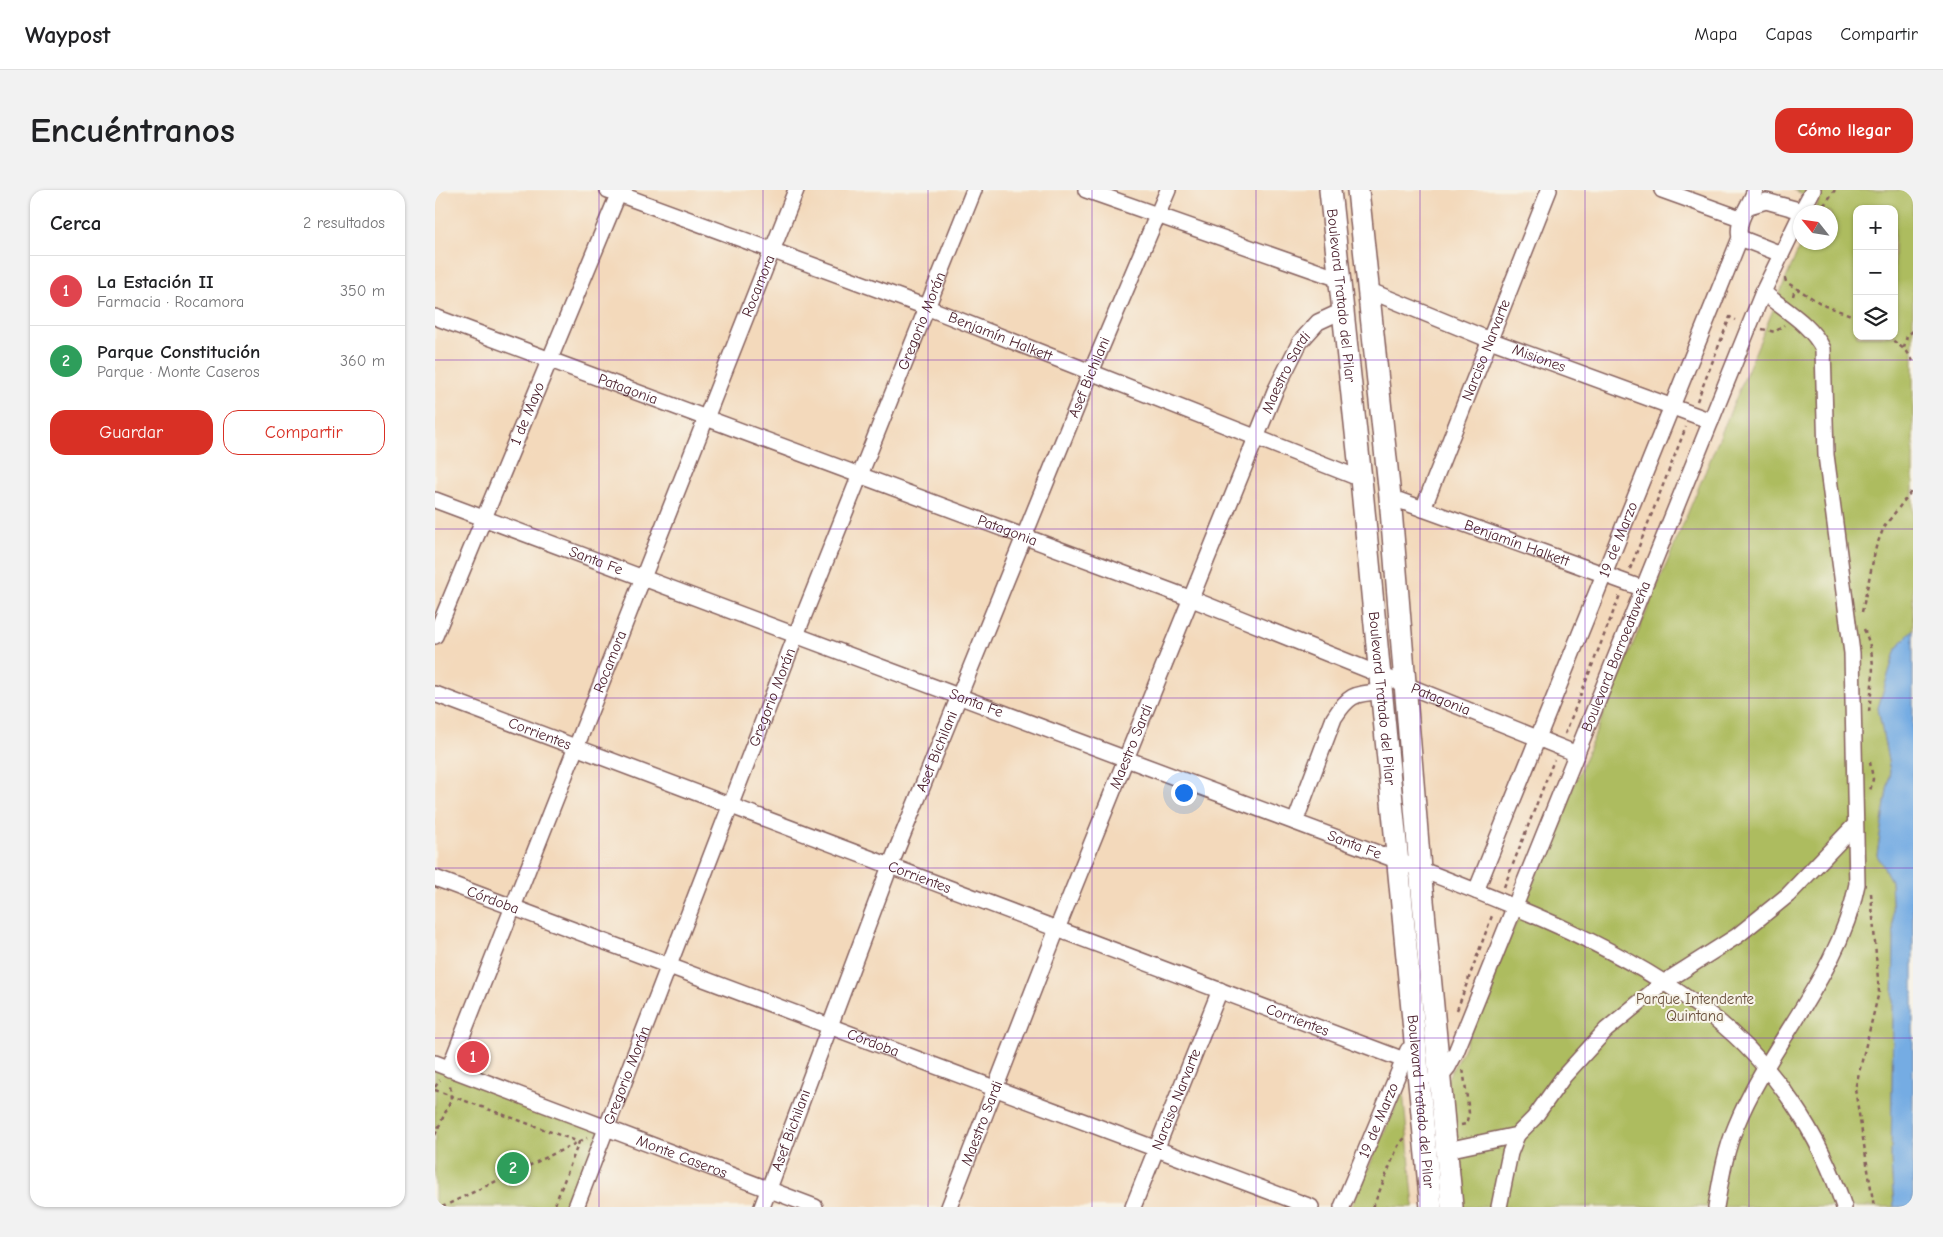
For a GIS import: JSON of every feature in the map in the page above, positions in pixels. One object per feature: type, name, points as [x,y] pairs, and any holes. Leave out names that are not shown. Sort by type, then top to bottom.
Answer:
[{"type":"main road","name":"Boulevard Tratado del Pilar","points":[[1330,190],[1361,479],[1414,1035],[1429,1079],[1447,1150],[1453,1207]]},
{"type":"main road","name":"Boulevard Tratado del Pilar","points":[[1358,190],[1390,497],[1427,949],[1429,1079],[1425,1154],[1431,1207]]},
{"type":"main road","points":[[1405,953],[1427,949]]},
{"type":"main road","points":[[1425,1154],[1447,1150]]},
{"type":"street","name":"Rocamora","points":[[442,1066],[513,907],[796,190]]},
{"type":"street","name":"Gregorio Morán","points":[[576,1207],[729,806],[859,475],[974,190]]},
{"type":"street","points":[[1086,190],[1339,279]]},
{"type":"street","name":"Asef Bichilani","points":[[762,1207],[890,866],[1091,372],[1168,190]]},
{"type":"street","name":"Narciso Narvarte","points":[[1423,509],[1549,190]]},
{"type":"street","points":[[1662,190],[1745,212],[1766,201],[1793,210]]},
{"type":"street","name":"19 de Marzo","points":[[1476,891],[1741,238],[1738,229],[1755,190]]},
{"type":"street","name":"Boulevard Barroeataveña","points":[[1805,205],[1813,190]]},
{"type":"street","name":"Benjamín Halkett","points":[[616,191],[926,307],[1361,479]]},
{"type":"street","name":"1 de Mayo","points":[[435,636],[550,360],[616,191]]},
{"type":"street","name":"Boulevard Barroeataveña","points":[[1429,1079],[1448,1067],[1456,1052],[1763,292],[1793,229]]},
{"type":"street","points":[[1741,238],[1781,254]]},
{"type":"street","name":"Misiones","points":[[1368,290],[1490,340],[1711,421]]},
{"type":"street","points":[[1716,1207],[1725,1156],[1736,1125],[1765,1069],[1824,973],[1852,910],[1857,884],[1852,653],[1826,455],[1823,349],[1808,327],[1763,292]]},
{"type":"street","name":"Maestro Sardi","points":[[949,1207],[1057,929],[1275,392],[1300,342],[1318,322],[1344,310]]},
{"type":"street","name":"Patagonia","points":[[435,317],[1192,599],[1379,683],[1405,685],[1577,754]]},
{"type":"street","name":"Benjamín Halkett","points":[[1390,497],[1644,589]]},
{"type":"street","name":"Santa Fe","points":[[435,500],[1420,869],[1515,907],[1621,958],[1663,983],[1713,1017],[1765,1069],[1801,1113],[1835,1178],[1844,1207]]},
{"type":"street","points":[[1295,822],[1334,718],[1342,704],[1379,683]]},
{"type":"street","name":"Corrientes","points":[[435,694],[1404,1060]]},
{"type":"street","points":[[1499,1207],[1510,1153],[1517,1135],[1534,1118],[1564,1076],[1606,1030],[1663,983],[1737,936],[1788,894],[1855,826]]},
{"type":"street","name":"Córdoba","points":[[435,878],[1311,1207]]},
{"type":"street","name":"Narciso Narvarte","points":[[1133,1207],[1220,990]]},
{"type":"street","name":"19 de Marzo","points":[[1343,1207],[1414,1035]]},
{"type":"street","name":"Monte Caseros","points":[[442,1066],[768,1191],[815,1207]]},
{"type":"street","points":[[1447,1150],[1517,1135]]},
{"type":"path","points":[[1824,205],[1835,190]]},
{"type":"path","points":[[1784,276],[1786,282],[1825,306],[1853,316]]},
{"type":"path","points":[[1905,350],[1904,346],[1907,336],[1913,331]]},
{"type":"path","points":[[1892,340],[1905,350],[1913,361]]},
{"type":"path","points":[[435,1135],[451,1096],[442,1066]]},
{"type":"path","points":[[435,1090],[579,1142]]},
{"type":"path","points":[[442,1207],[607,1129]]},
{"type":"path","points":[[554,1207],[579,1142]]},
{"type":"green space","name":"Parque Intendente Quintana","points":[[1793,190],[1913,190],[1913,629],[1896,649],[1878,708],[1890,771],[1877,855],[1891,881],[1894,939],[1891,1161],[1894,1207],[1460,1207],[1447,1079],[1462,1052],[1798,250],[1838,250],[1838,205],[1817,205],[1819,200]]},
{"type":"green space","points":[[435,1065],[606,1129],[575,1207],[435,1207]]},
{"type":"green space","points":[[1403,1091],[1414,1207],[1351,1207]]},
{"type":"water","points":[[1913,629],[1913,1207],[1894,1207],[1891,1161],[1894,939],[1891,881],[1877,855],[1890,771],[1878,708],[1896,649]]},
{"type":"place","name":"La Estación II","points":[[473,1057]]},
{"type":"place","name":"Parque Constitución","points":[[513,1168]]}]
